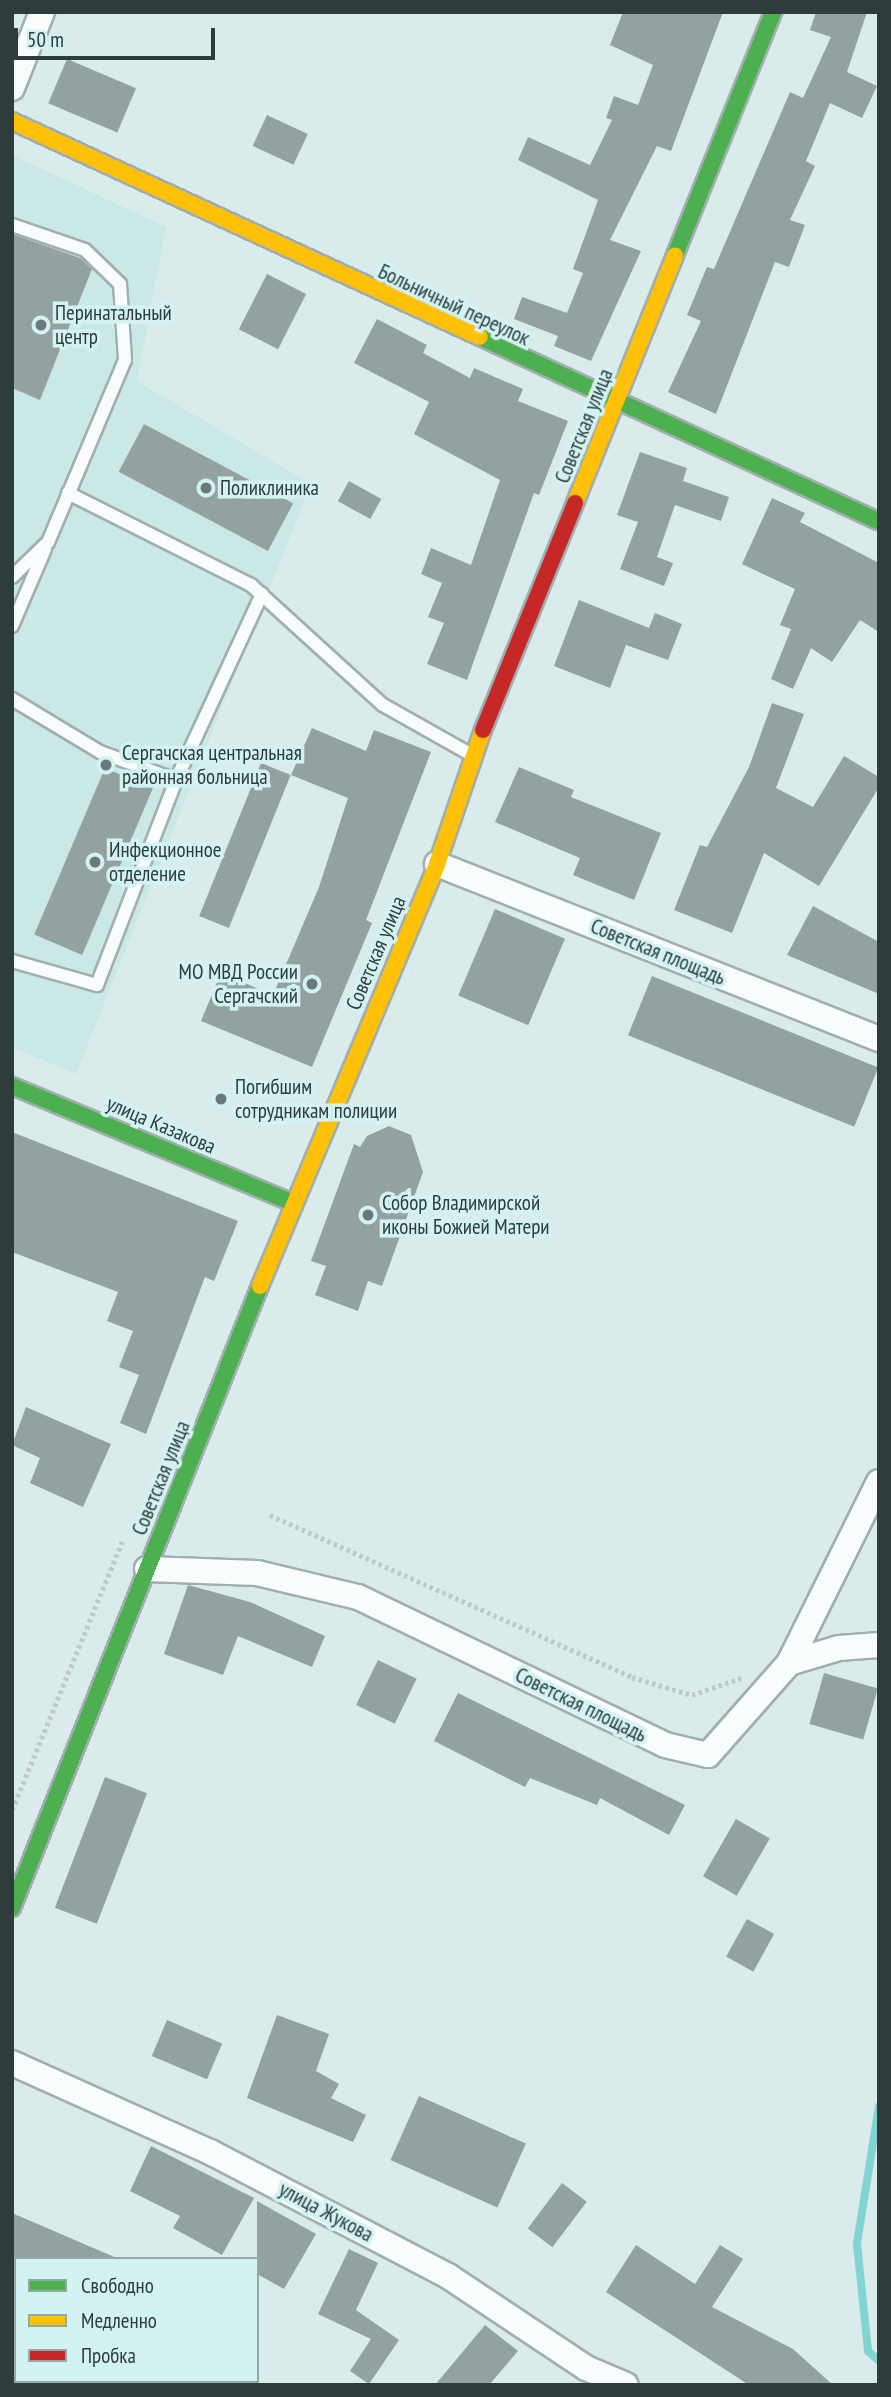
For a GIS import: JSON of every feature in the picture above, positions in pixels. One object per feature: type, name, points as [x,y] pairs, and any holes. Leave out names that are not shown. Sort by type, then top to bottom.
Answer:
[{"type":"main road","name":"Советская улица","points":[[12,1908],[293,1203],[437,864],[473,756],[773,12]]},
{"type":"main road","name":"Больничный переулок","points":[[12,121],[615,404],[879,521]]},
{"type":"main road","name":"улица Казакова","points":[[12,1086],[293,1203]]},
{"type":"street","points":[[12,88],[42,12]]},
{"type":"street","name":"Советская площадь","points":[[437,864],[879,1039]]},
{"type":"street","name":"Советская площадь","points":[[147,1569],[257,1573],[358,1597],[665,1745],[708,1755],[789,1663],[879,1482]]},
{"type":"street","points":[[789,1663],[839,1648],[879,1645]]},
{"type":"street","name":"улица Жукова","points":[[12,2063],[210,2152],[436,2270],[586,2368],[626,2385]]},
{"type":"lane","points":[[12,225],[85,250],[120,284],[125,360],[12,626]]},
{"type":"lane","points":[[68,493],[262,594],[383,705],[473,756]]},
{"type":"lane","points":[[12,577],[48,542]]},
{"type":"lane","points":[[12,961],[97,985],[176,780],[262,594]]},
{"type":"lane","points":[[12,699],[100,752],[176,780]]},
{"type":"path","points":[[270,1515],[632,1677],[692,1695],[789,1663]]},
{"type":"path","points":[[12,1810],[128,1527]]},
{"type":"shaded area","name":"Сергачская центральная районная больница","points":[[12,155],[166,227],[137,381],[311,484],[76,1074],[12,1047]]},
{"type":"building","points":[[623,12],[723,12],[671,151],[657,146],[610,240],[641,251],[591,361],[554,346],[558,336],[514,319],[522,297],[567,313],[583,273],[573,269],[598,200],[518,160],[528,137],[590,165],[612,120],[606,118],[614,96],[638,105],[653,65],[610,45]]},
{"type":"building","points":[[816,12],[867,12],[847,72],[877,86],[862,118],[830,103],[806,161],[815,166],[790,220],[805,225],[789,267],[775,262],[716,414],[668,392],[701,321],[687,315],[707,267],[714,269],[790,92],[803,98],[831,37],[810,30]]},
{"type":"building","points":[[67,59],[136,88],[117,132],[48,103]]},
{"type":"building","points":[[267,115],[308,134],[293,165],[253,146]]},
{"type":"building","name":"Перинатальный центр","points":[[12,234],[80,258],[92,269],[40,400],[12,388]]},
{"type":"building","points":[[267,274],[306,294],[278,349],[239,329]]},
{"type":"building","points":[[377,319],[427,345],[423,353],[470,378],[474,368],[523,389],[518,401],[568,421],[539,495],[534,493],[467,680],[427,664],[444,623],[428,617],[442,583],[421,574],[431,548],[471,565],[500,480],[414,434],[429,402],[354,363]]},
{"type":"building","name":"Поликлиника","points":[[144,424],[293,503],[268,551],[119,472]]},
{"type":"building","points":[[640,452],[687,468],[683,481],[729,497],[721,521],[675,505],[657,557],[673,563],[664,586],[620,569],[638,522],[617,515]]},
{"type":"building","points":[[349,481],[381,499],[370,519],[338,501]]},
{"type":"building","points":[[772,498],[805,513],[800,522],[879,563],[879,632],[860,620],[832,662],[811,648],[793,689],[771,679],[791,629],[780,625],[795,589],[742,564]]},
{"type":"building","points":[[579,600],[649,628],[655,613],[682,624],[668,660],[626,645],[610,688],[554,666]]},
{"type":"building","points":[[772,703],[804,714],[776,788],[813,807],[844,756],[879,777],[879,787],[819,886],[764,853],[732,933],[674,910],[700,845],[707,847],[749,767]]},
{"type":"building","points":[[312,728],[366,751],[374,730],[431,752],[366,920],[372,923],[312,1067],[201,1021],[221,973],[273,995],[319,887],[348,798],[291,775]]},
{"type":"building","points":[[261,763],[291,775],[229,928],[199,916]]},
{"type":"building","points":[[519,767],[574,790],[571,797],[661,833],[634,900],[573,875],[580,858],[495,822]]},
{"type":"building","name":"Инфекционное отделение","points":[[105,768],[153,788],[82,955],[34,935]]},
{"type":"building","points":[[813,906],[879,942],[879,994],[787,955]]},
{"type":"building","points":[[495,909],[565,939],[528,1025],[458,996]]},
{"type":"building","points":[[652,976],[878,1067],[854,1127],[628,1035]]},
{"type":"building","name":"Собор Владимирской иконы Божией Матери","points":[[389,1126],[411,1135],[423,1172],[382,1286],[368,1281],[358,1311],[315,1295],[326,1266],[311,1261],[354,1144],[360,1147],[367,1136]]},
{"type":"building","points":[[12,1132],[238,1221],[214,1281],[205,1277],[146,1434],[120,1423],[139,1375],[119,1367],[133,1331],[107,1321],[118,1292],[12,1252]]},
{"type":"building","points":[[26,1407],[111,1444],[83,1507],[30,1483],[40,1458],[12,1445]]},
{"type":"building","points":[[188,1585],[250,1602],[325,1636],[312,1667],[238,1636],[223,1675],[164,1654]]},
{"type":"building","points":[[378,1660],[417,1679],[395,1724],[356,1705]]},
{"type":"building","points":[[824,1673],[878,1688],[863,1739],[809,1724]]},
{"type":"building","points":[[458,1693],[685,1805],[669,1835],[600,1798],[597,1805],[530,1778],[525,1787],[434,1741]]},
{"type":"building","points":[[105,1777],[147,1793],[97,1924],[55,1908]]},
{"type":"building","points":[[736,1819],[770,1838],[737,1896],[703,1876]]},
{"type":"building","points":[[747,1919],[774,1934],[753,1972],[726,1957]]},
{"type":"building","points":[[277,2015],[329,2034],[316,2071],[339,2084],[331,2098],[366,2115],[353,2142],[247,2098]]},
{"type":"building","points":[[167,2020],[222,2043],[207,2079],[152,2056]]},
{"type":"building","points":[[419,2096],[526,2144],[497,2208],[391,2160]]},
{"type":"building","points":[[151,2146],[254,2198],[222,2255],[173,2228],[180,2216],[130,2191]]},
{"type":"building","points":[[562,2183],[587,2202],[552,2247],[528,2229]]},
{"type":"building","points":[[257,2201],[316,2234],[284,2289],[259,2275]]},
{"type":"building","points":[[12,2213],[114,2257],[14,2257],[12,2259]]},
{"type":"building","points":[[636,2245],[695,2284],[720,2245],[743,2259],[712,2307],[793,2349],[833,2385],[749,2385],[606,2292]]},
{"type":"building","points":[[349,2249],[378,2263],[356,2310],[399,2340],[369,2384],[350,2371],[371,2339],[318,2314]]},
{"type":"building","points":[[485,2325],[518,2351],[489,2385],[435,2385]]},
{"type":"waterway","points":[[879,2106],[857,2244],[868,2351],[879,2361]]},
{"type":"traffic: fast","points":[[675,255],[773,12]]},
{"type":"traffic: fast","points":[[480,337],[879,521]]},
{"type":"traffic: fast","points":[[12,1086],[293,1203]]},
{"type":"traffic: fast","points":[[12,1908],[260,1286]]},
{"type":"traffic: slow","points":[[12,121],[480,337]]},
{"type":"traffic: slow","points":[[575,503],[675,255]]},
{"type":"traffic: slow","points":[[260,1286],[437,864],[483,730]]},
{"type":"traffic: jam","points":[[483,730],[575,503]]},
{"type":"place","name":"Перинатальный центр","points":[[41,325]]},
{"type":"place","name":"Поликлиника","points":[[206,488]]},
{"type":"place","name":"Сергачская центральная районная больница","points":[[106,765]]},
{"type":"place","name":"Инфекционное отделение","points":[[95,862]]},
{"type":"place","name":"МО МВД России Сергачский","points":[[312,984]]},
{"type":"place","name":"Погибшим сотрудникам полиции","points":[[221,1099]]},
{"type":"place","name":"Собор Владимирской иконы Божией Матери","points":[[368,1215]]}]
